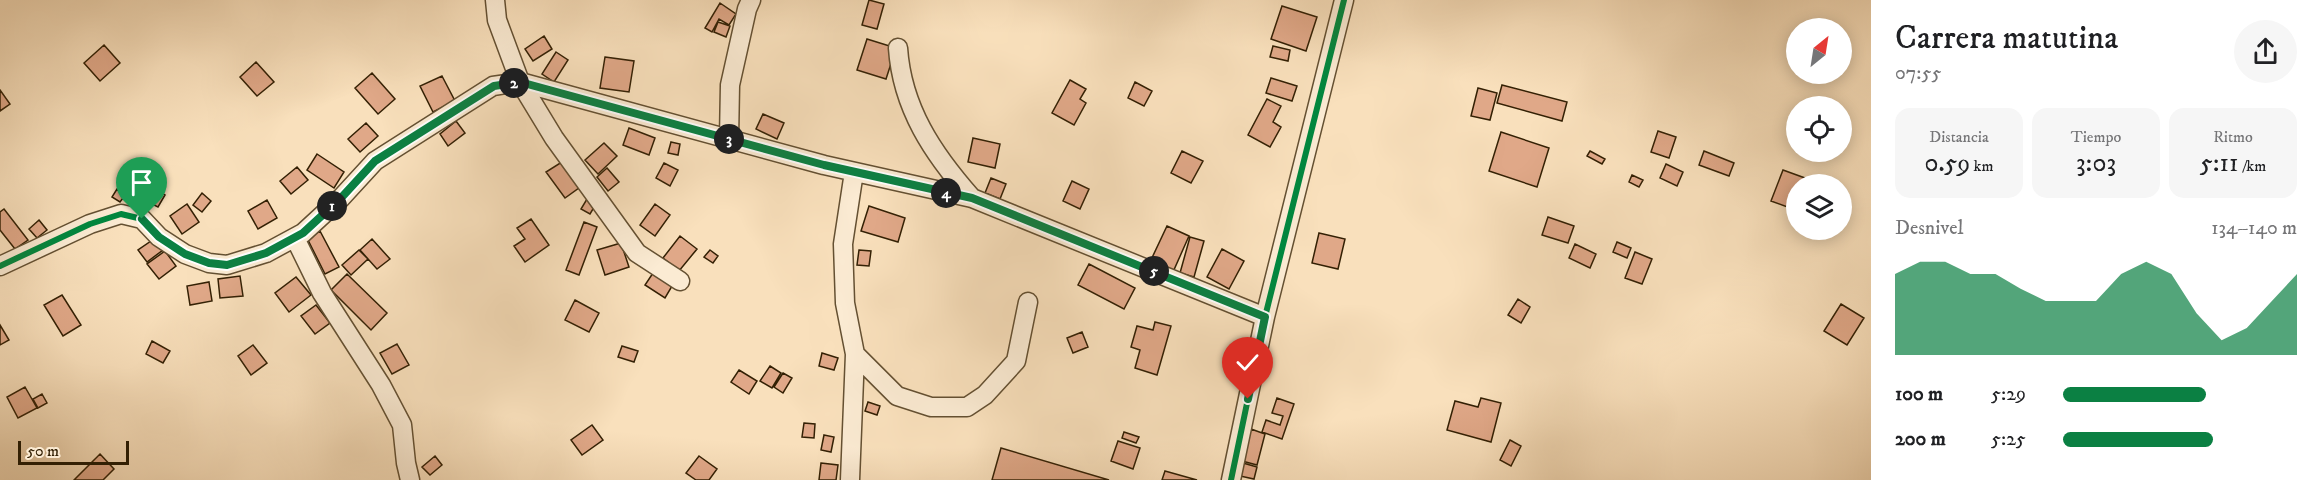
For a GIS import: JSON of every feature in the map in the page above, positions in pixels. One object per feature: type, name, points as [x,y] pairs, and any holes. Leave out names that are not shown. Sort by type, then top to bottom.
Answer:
[{"type":"street","points":[[495,0],[497,20],[520,82],[554,138],[637,253],[680,281]]},
{"type":"street","points":[[729,139],[730,85],[751,0]]},
{"type":"street","points":[[1231,480],[1265,317],[1344,0]]},
{"type":"street","points":[[898,48],[900,74],[916,120],[944,167],[972,198]]},
{"type":"street","points":[[0,266],[90,224],[121,214],[142,219],[159,237],[185,254],[209,263],[227,265],[266,253],[303,233],[341,198],[375,161],[494,86],[520,82],[854,172],[972,198],[1265,317]]},
{"type":"street","points":[[850,480],[855,354],[844,303],[843,244],[854,172]]},
{"type":"street","points":[[295,238],[322,293],[381,385],[402,425],[410,480]]},
{"type":"street","points":[[855,354],[897,396],[931,407],[967,407],[985,395],[1016,361],[1028,302]]},
{"type":"building","points":[[869,0],[884,4],[877,29],[862,25]]},
{"type":"building","points":[[720,3],[736,14],[729,25],[719,19],[712,32],[705,28]]},
{"type":"building","points":[[1282,6],[1317,17],[1306,51],[1271,39]]},
{"type":"building","points":[[718,22],[730,26],[726,37],[714,32]]},
{"type":"building","points":[[544,36],[552,49],[533,61],[525,49]]},
{"type":"building","points":[[867,39],[896,48],[886,79],[857,70]]},
{"type":"building","points":[[104,45],[120,63],[100,81],[84,63]]},
{"type":"building","points":[[1273,46],[1290,50],[1288,61],[1270,57]]},
{"type":"building","points":[[556,52],[568,60],[554,82],[542,74]]},
{"type":"building","points":[[605,57],[634,61],[629,92],[600,88]]},
{"type":"building","points":[[256,62],[274,82],[257,96],[240,77]]},
{"type":"building","points":[[372,73],[395,99],[378,114],[355,88]]},
{"type":"building","points":[[442,76],[455,101],[433,112],[420,86]]},
{"type":"building","points":[[1271,78],[1297,86],[1292,101],[1266,93]]},
{"type":"building","points":[[1070,80],[1086,89],[1080,99],[1086,103],[1074,125],[1052,113]]},
{"type":"building","points":[[1135,82],[1152,91],[1144,106],[1128,98]]},
{"type":"building","points":[[1502,85],[1567,102],[1562,121],[1497,103]]},
{"type":"building","points":[[1478,88],[1497,93],[1490,120],[1471,116]]},
{"type":"building","points":[[0,90],[10,104],[0,111]]},
{"type":"building","points":[[1267,99],[1281,106],[1273,122],[1281,127],[1270,147],[1248,135]]},
{"type":"building","points":[[763,114],[784,123],[777,139],[756,129]]},
{"type":"building","points":[[456,121],[465,133],[448,146],[440,134]]},
{"type":"building","points":[[366,123],[378,136],[360,152],[348,139]]},
{"type":"building","points":[[629,128],[655,138],[649,155],[623,145]]},
{"type":"building","points":[[1658,131],[1676,137],[1669,158],[1651,152]]},
{"type":"building","points":[[1501,132],[1549,148],[1537,187],[1489,171]]},
{"type":"building","points":[[973,138],[1000,144],[995,168],[968,162]]},
{"type":"building","points":[[671,142],[680,144],[678,155],[668,153]]},
{"type":"building","points":[[604,143],[617,156],[598,174],[585,160]]},
{"type":"building","points":[[1182,151],[1203,161],[1191,183],[1171,173]]},
{"type":"building","points":[[1590,151],[1605,159],[1602,164],[1587,156]]},
{"type":"building","points":[[1704,151],[1734,163],[1729,176],[1699,165]]},
{"type":"building","points":[[317,154],[344,172],[334,188],[307,170]]},
{"type":"building","points":[[565,160],[583,185],[565,198],[546,172]]},
{"type":"building","points":[[664,163],[678,170],[670,186],[656,178]]},
{"type":"building","points":[[1666,164],[1683,172],[1677,186],[1660,178]]},
{"type":"building","points":[[297,167],[308,180],[291,194],[280,181]]},
{"type":"building","points":[[607,168],[619,182],[608,191],[597,177]]},
{"type":"building","points":[[1783,170],[1794,174],[1786,174],[1786,206],[1771,201]]},
{"type":"building","points":[[1632,175],[1643,180],[1639,187],[1629,182]]},
{"type":"building","points":[[991,178],[1006,184],[1000,199],[985,193]]},
{"type":"building","points":[[1072,181],[1089,189],[1080,209],[1063,201]]},
{"type":"building","points":[[153,188],[165,195],[158,207],[146,201]]},
{"type":"building","points":[[117,189],[126,194],[120,202],[112,197]]},
{"type":"building","points":[[202,193],[211,201],[202,212],[193,205]]},
{"type":"building","points":[[587,199],[596,204],[590,214],[581,209]]},
{"type":"building","points":[[267,200],[277,218],[258,229],[248,211]]},
{"type":"building","points":[[187,204],[199,222],[182,234],[170,216]]},
{"type":"building","points":[[655,204],[670,215],[655,236],[640,225]]},
{"type":"building","points":[[869,206],[905,218],[898,242],[861,231]]},
{"type":"building","points":[[4,209],[28,240],[15,249],[0,230],[0,212]]},
{"type":"building","points":[[1548,217],[1574,226],[1568,243],[1542,235]]},
{"type":"building","points":[[531,219],[549,245],[525,262],[514,246],[525,239],[517,228]]},
{"type":"building","points":[[39,220],[47,230],[37,238],[29,229]]},
{"type":"building","points":[[584,222],[597,227],[579,275],[566,270]]},
{"type":"building","points":[[1167,226],[1189,236],[1173,272],[1150,262]]},
{"type":"building","points":[[320,231],[339,267],[325,274],[307,238]]},
{"type":"building","points":[[1319,233],[1345,239],[1338,269],[1312,263]]},
{"type":"building","points":[[680,236],[697,249],[679,271],[663,258]]},
{"type":"building","points":[[1190,237],[1204,241],[1194,277],[1180,273]]},
{"type":"building","points":[[154,239],[163,250],[147,262],[138,250]]},
{"type":"building","points":[[372,239],[390,259],[377,269],[360,250]]},
{"type":"building","points":[[1617,242],[1631,248],[1627,258],[1613,252]]},
{"type":"building","points":[[621,243],[629,267],[605,275],[597,250]]},
{"type":"building","points":[[1575,244],[1596,254],[1590,268],[1569,258]]},
{"type":"building","points":[[1222,249],[1244,261],[1229,289],[1207,277]]},
{"type":"building","points":[[359,250],[368,259],[351,275],[342,265]]},
{"type":"building","points":[[710,250],[718,256],[713,263],[704,257]]},
{"type":"building","points":[[859,250],[871,251],[869,266],[857,265]]},
{"type":"building","points":[[165,251],[176,266],[159,279],[147,264]]},
{"type":"building","points":[[1635,252],[1652,259],[1642,284],[1625,278]]},
{"type":"building","points":[[1089,264],[1135,288],[1124,309],[1078,285]]},
{"type":"building","points":[[655,270],[675,281],[665,298],[645,285]]},
{"type":"building","points":[[347,274],[387,313],[371,330],[331,290]]},
{"type":"building","points":[[240,276],[243,296],[220,298],[218,279]]},
{"type":"building","points":[[296,277],[311,295],[289,312],[275,293]]},
{"type":"building","points":[[209,282],[212,301],[190,305],[187,286]]},
{"type":"building","points":[[62,295],[81,325],[63,336],[44,305]]},
{"type":"building","points":[[1518,299],[1530,307],[1521,323],[1508,315]]},
{"type":"building","points":[[575,300],[599,313],[589,332],[565,320]]},
{"type":"building","points":[[1841,304],[1864,318],[1847,345],[1824,331]]},
{"type":"building","points":[[316,305],[330,323],[315,334],[301,316]]},
{"type":"building","points":[[1155,322],[1171,326],[1157,375],[1135,368],[1140,350],[1131,347],[1137,326],[1153,330]]},
{"type":"building","points":[[0,325],[9,340],[0,345]]},
{"type":"building","points":[[1082,332],[1088,347],[1073,353],[1067,338]]},
{"type":"building","points":[[152,341],[170,351],[163,363],[146,354]]},
{"type":"building","points":[[397,344],[409,365],[392,374],[380,353]]},
{"type":"building","points":[[253,345],[267,363],[251,375],[238,356]]},
{"type":"building","points":[[622,346],[638,351],[634,362],[618,357]]},
{"type":"building","points":[[822,353],[838,358],[834,370],[819,366]]},
{"type":"building","points":[[770,366],[781,373],[772,388],[760,381]]},
{"type":"building","points":[[739,370],[757,381],[749,394],[731,382]]},
{"type":"building","points":[[783,373],[792,378],[783,393],[774,387]]},
{"type":"building","points":[[25,387],[37,408],[18,418],[7,397]]},
{"type":"building","points":[[42,394],[47,403],[38,408],[33,399]]},
{"type":"building","points":[[1277,398],[1294,404],[1282,439],[1262,432],[1266,420],[1280,425],[1283,416],[1272,413]]},
{"type":"building","points":[[1481,398],[1501,403],[1491,442],[1447,430],[1455,401],[1478,407]]},
{"type":"building","points":[[868,402],[880,406],[877,415],[865,411]]},
{"type":"building","points":[[804,423],[815,424],[814,438],[802,437]]},
{"type":"building","points":[[592,425],[603,440],[582,455],[571,440]]},
{"type":"building","points":[[1251,429],[1265,434],[1257,465],[1242,461]]},
{"type":"building","points":[[1124,432],[1139,437],[1136,443],[1122,438]]},
{"type":"building","points":[[824,435],[834,437],[831,452],[821,450]]},
{"type":"building","points":[[1510,440],[1521,446],[1511,466],[1500,460]]},
{"type":"building","points":[[1118,441],[1140,448],[1133,469],[1111,461]]},
{"type":"building","points":[[1001,448],[1109,480],[992,480]]},
{"type":"building","points":[[100,454],[114,469],[103,480],[74,480]]},
{"type":"building","points":[[435,456],[442,465],[430,475],[422,467]]},
{"type":"building","points":[[699,456],[717,469],[709,480],[696,480],[686,473]]},
{"type":"building","points":[[821,463],[838,465],[836,480],[819,480]]},
{"type":"building","points":[[1243,463],[1257,467],[1254,479],[1240,476]]},
{"type":"building","points":[[1165,471],[1197,480],[1162,480]]},
{"type":"cycle path","points":[[1231,480],[1265,317],[1344,0]]},
{"type":"cycle path","points":[[0,266],[90,224],[121,214],[142,219],[159,237],[185,254],[209,263],[227,265],[266,253],[303,233],[341,198],[375,161],[493,86],[520,82],[824,165],[972,198],[1265,317]]},
{"type":"route","points":[[142,219],[159,237],[185,254],[209,263],[227,265],[266,253],[303,233],[341,198],[375,161],[494,86],[520,82],[824,165],[972,198],[1265,317],[1248,399]]}]
